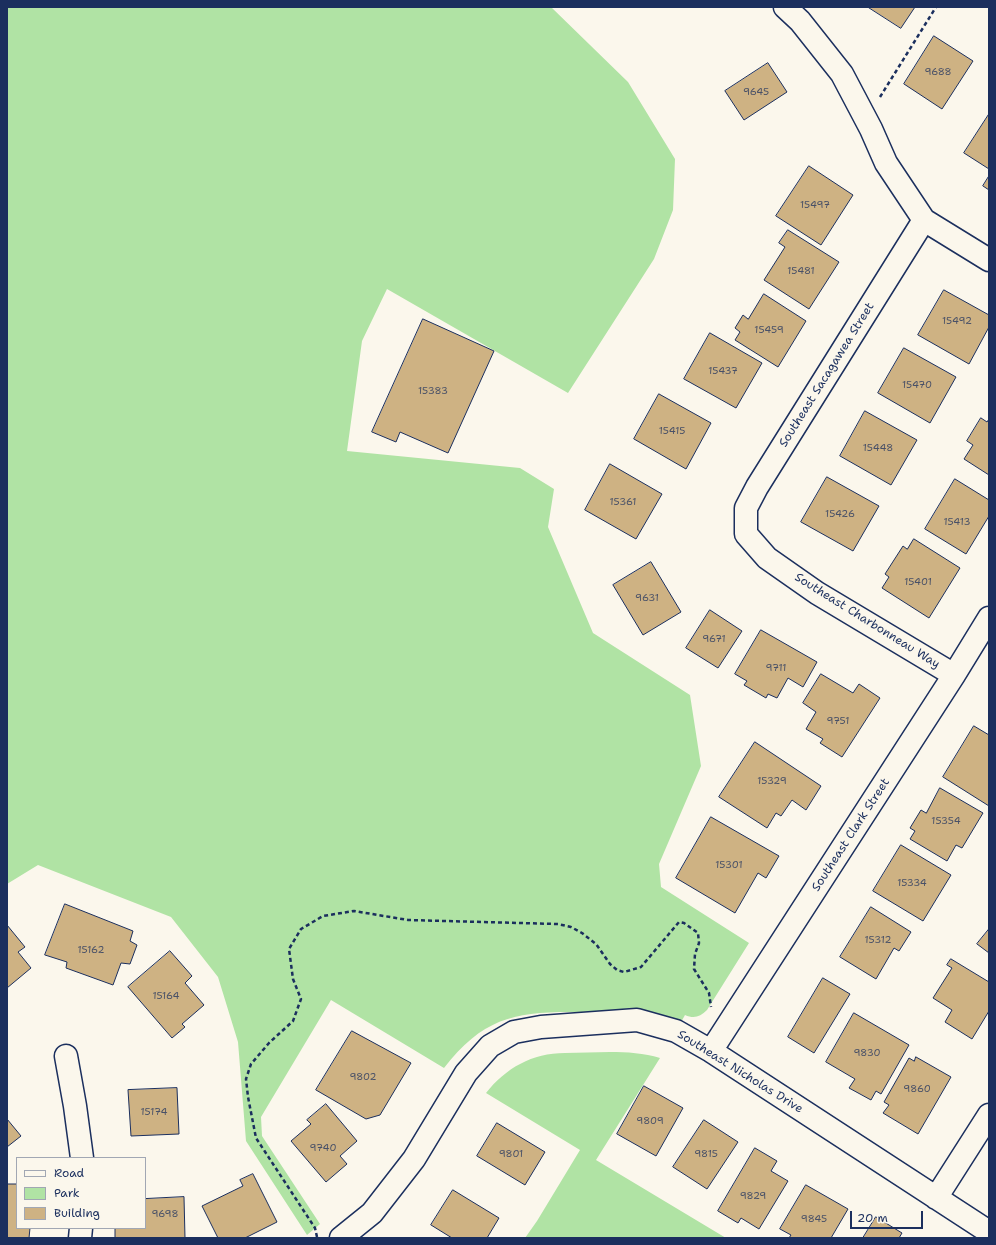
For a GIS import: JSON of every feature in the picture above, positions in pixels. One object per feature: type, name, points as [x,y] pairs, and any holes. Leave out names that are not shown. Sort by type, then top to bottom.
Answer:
[{"type":"street","points":[[785,7],[800,21],[842,74],[866,119],[886,163],[924,220],[989,260]]},
{"type":"street","name":"Southeast Sacagawea Street","points":[[746,534],[746,508],[757,487],[924,220]]},
{"type":"street","name":"Southeast Charbonneau Way","points":[[746,534],[767,558],[817,593],[954,675]]},
{"type":"street","name":"Southeast Clark Street","points":[[711,1051],[954,675],[989,618]]},
{"type":"street","name":"Southeast Nicholas Drive","points":[[341,1238],[372,1213],[414,1159],[466,1073],[490,1046],[514,1032],[541,1027],[637,1020],[676,1031],[711,1051],[989,1232]]},
{"type":"street","points":[[66,1056],[82,1157]]},
{"type":"street","points":[[936,1198],[989,1115]]},
{"type":"path","points":[[866,119],[936,7]]},
{"type":"path","points":[[317,1238],[315,1228],[256,1138],[246,1079],[251,1064],[269,1043],[293,1021],[301,999],[293,979],[289,950],[301,929],[323,916],[354,911],[408,920],[558,924],[571,927],[582,933],[596,944],[610,964],[617,970],[624,972],[640,967],[678,922],[684,923],[698,933],[699,943],[695,954],[694,969],[709,993],[711,1009]]},
{"type":"green space","points":[[7,7],[551,7],[628,82],[675,159],[673,210],[654,259],[568,393],[387,289],[362,341],[347,451],[520,468],[554,489],[548,527],[593,633],[690,695],[701,766],[659,864],[661,887],[749,943],[707,1010],[697,1017],[685,1015],[680,1024],[647,1015],[622,1012],[559,1012],[521,1016],[504,1020],[488,1027],[473,1037],[444,1068],[331,1000],[261,1117],[262,1136],[320,1224],[307,1235],[246,1141],[238,1042],[218,977],[171,917],[38,865],[7,884]]},
{"type":"green space","points":[[625,1052],[660,1058],[596,1160],[726,1238],[525,1238],[580,1150],[486,1093],[511,1069],[531,1059],[565,1053]]},
{"type":"building","points":[[868,7],[915,7],[901,28]]},
{"type":"building","points":[[934,36],[973,61],[942,109],[904,84]]},
{"type":"building","points":[[768,63],[787,92],[744,120],[725,91]]},
{"type":"building","points":[[989,114],[989,169],[964,153]]},
{"type":"building","points":[[809,166],[853,195],[821,245],[776,216]]},
{"type":"building","points":[[989,176],[989,190],[983,186]]},
{"type":"building","points":[[788,230],[839,262],[809,309],[764,280],[785,247],[779,243]]},
{"type":"building","points":[[944,290],[989,315],[989,327],[969,364],[918,335]]},
{"type":"building","points":[[764,294],[806,321],[778,367],[735,340],[740,332],[735,328],[743,315],[748,319]]},
{"type":"building","points":[[423,319],[494,351],[448,453],[400,432],[396,442],[372,432]]},
{"type":"building","points":[[710,333],[762,363],[736,408],[684,379]]},
{"type":"building","points":[[904,348],[956,377],[930,423],[878,393]]},
{"type":"building","points":[[659,394],[711,423],[686,469],[634,439]]},
{"type":"building","points":[[865,411],[917,440],[891,485],[840,456]]},
{"type":"building","points":[[981,418],[987,422],[989,419],[989,475],[964,459],[973,445],[967,441]]},
{"type":"building","points":[[610,464],[662,494],[636,539],[585,510]]},
{"type":"building","points":[[827,477],[879,506],[853,551],[801,522]]},
{"type":"building","points":[[955,479],[989,500],[989,516],[966,554],[925,529]]},
{"type":"building","points":[[914,539],[960,568],[929,618],[882,588],[889,577],[885,574],[903,546],[907,549]]},
{"type":"building","points":[[651,562],[681,612],[643,635],[613,585]]},
{"type":"building","points":[[710,610],[742,631],[718,668],[686,648]]},
{"type":"building","points":[[761,630],[817,662],[803,687],[788,678],[777,698],[768,694],[766,698],[744,685],[747,681],[735,674]]},
{"type":"building","points":[[821,674],[853,693],[859,684],[880,698],[842,757],[820,743],[823,739],[806,729],[816,712],[803,703]]},
{"type":"building","points":[[974,726],[989,735],[989,806],[943,777]]},
{"type":"building","points":[[755,742],[821,786],[806,810],[792,800],[781,816],[776,813],[767,828],[719,797]]},
{"type":"building","points":[[940,788],[983,813],[962,848],[956,845],[947,861],[910,839],[915,831],[910,828],[921,810],[926,813]]},
{"type":"building","points":[[711,817],[779,856],[766,878],[758,873],[735,913],[676,878]]},
{"type":"building","points":[[901,845],[951,875],[923,921],[873,891]]},
{"type":"building","points":[[65,904],[133,931],[130,941],[137,945],[130,964],[121,963],[113,985],[66,968],[67,962],[45,955]]},
{"type":"building","points":[[871,907],[911,932],[899,951],[894,948],[876,979],[840,957]]},
{"type":"building","points":[[7,925],[25,947],[18,952],[31,968],[7,988]]},
{"type":"building","points":[[989,929],[989,953],[977,944]]},
{"type":"building","points":[[170,951],[192,976],[185,983],[204,1005],[182,1024],[185,1027],[172,1038],[128,987]]},
{"type":"building","points":[[951,959],[989,982],[989,1011],[972,1039],[945,1022],[952,1010],[933,998],[952,968],[947,965]]},
{"type":"building","points":[[823,978],[850,994],[814,1053],[788,1037]]},
{"type":"building","points":[[854,1013],[909,1045],[881,1094],[876,1091],[871,1100],[849,1088],[855,1079],[826,1062]]},
{"type":"building","points":[[352,1031],[411,1063],[380,1115],[366,1119],[316,1090]]},
{"type":"building","points":[[916,1057],[951,1077],[918,1134],[883,1113],[889,1105],[884,1102],[909,1058],[914,1061]]},
{"type":"building","points":[[644,1086],[683,1108],[656,1156],[617,1134]]},
{"type":"building","points":[[177,1088],[179,1134],[131,1136],[128,1090]]},
{"type":"building","points":[[326,1104],[357,1141],[340,1156],[347,1164],[326,1182],[291,1141],[311,1124],[307,1120]]},
{"type":"building","points":[[7,1119],[21,1136],[7,1147]]},
{"type":"building","points":[[704,1120],[738,1142],[707,1189],[673,1167]]},
{"type":"building","points":[[497,1123],[545,1152],[525,1185],[477,1156]]},
{"type":"building","points":[[755,1148],[777,1161],[771,1171],[788,1181],[759,1229],[741,1218],[738,1223],[718,1211]]},
{"type":"building","points":[[253,1174],[277,1222],[245,1238],[218,1238],[202,1206],[243,1186],[240,1180]]},
{"type":"building","points":[[7,1184],[16,1184],[16,1229],[30,1229],[29,1238],[7,1238]]},
{"type":"building","points":[[806,1185],[848,1209],[831,1238],[789,1238],[791,1235],[780,1229]]},
{"type":"building","points":[[453,1190],[499,1218],[487,1238],[452,1238],[431,1225]]},
{"type":"building","points":[[184,1197],[185,1238],[115,1238],[115,1229],[146,1229],[146,1199]]},
{"type":"building","points":[[876,1217],[902,1233],[899,1238],[863,1238]]}]
